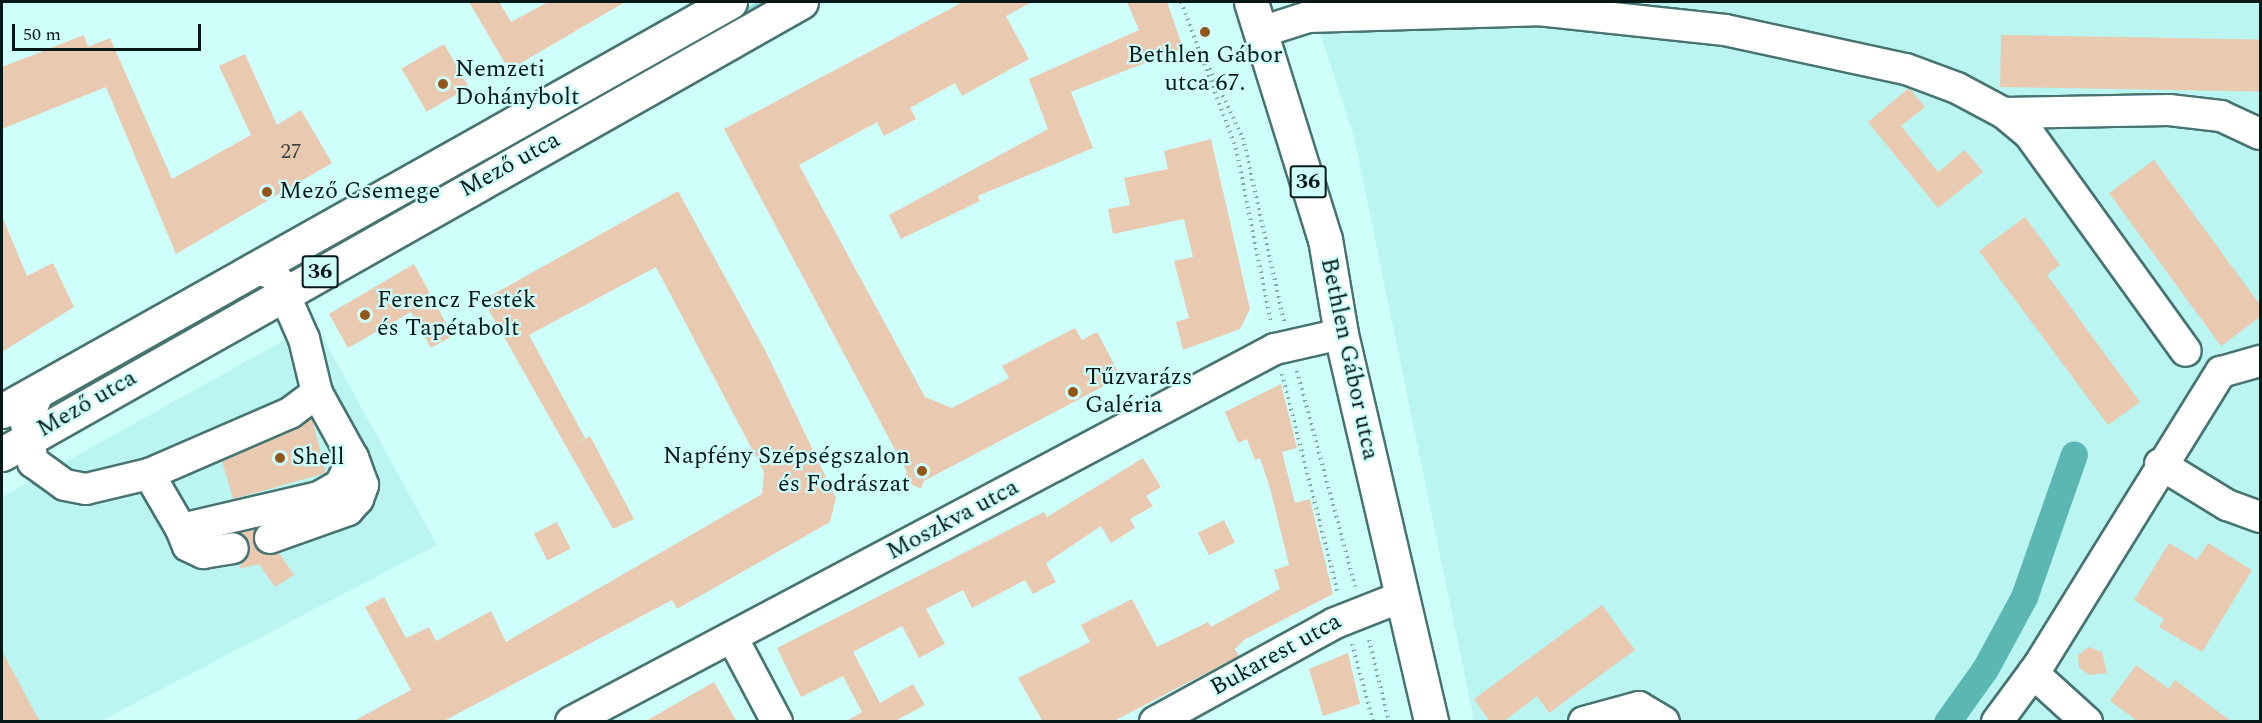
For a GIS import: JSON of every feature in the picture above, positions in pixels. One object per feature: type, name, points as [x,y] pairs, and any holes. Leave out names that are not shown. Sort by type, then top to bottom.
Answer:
[{"type":"main road","name":"Mező utca","points":[[2,411],[730,2]]},
{"type":"main road","name":"Mező utca","points":[[2,454],[285,291],[801,2]]},
{"type":"main road","name":"Bethlen Gábor utca","points":[[1251,2],[1324,239],[1341,334],[1431,722]]},
{"type":"street","points":[[1262,32],[1316,9],[1538,10],[1725,30],[1906,69],[2004,113],[2030,135],[2186,351]]},
{"type":"street","points":[[2004,113],[2169,110],[2221,116],[2260,134]]},
{"type":"street","points":[[253,269],[272,273],[285,291],[300,325],[317,393],[353,458],[363,485],[348,510],[270,538]]},
{"type":"street","name":"Moszkva utca","points":[[571,722],[1282,347],[1341,334]]},
{"type":"street","points":[[1997,722],[2033,673],[2160,464],[2221,372],[2260,361]]},
{"type":"street","points":[[39,391],[29,406],[29,438],[39,471],[64,485],[86,489],[149,474],[256,431],[317,393]]},
{"type":"street","points":[[181,529],[319,497],[340,485],[353,458]]},
{"type":"street","points":[[2160,464],[2227,505],[2260,518]]},
{"type":"street","points":[[149,474],[181,529],[188,546],[202,553],[233,548]]},
{"type":"street","name":"Bukarest utca","points":[[1155,722],[1353,613],[1401,597]]},
{"type":"street","points":[[732,638],[777,722]]},
{"type":"street","points":[[2033,673],[2087,722]]},
{"type":"street","points":[[1584,722],[1639,707],[1664,722]]},
{"type":"path","points":[[1181,2],[1236,148],[1282,347],[1353,613],[1389,722]]},
{"type":"path","points":[[1202,54],[1243,138],[1282,347],[1307,393],[1353,613],[1373,722]]},
{"type":"shaded area","points":[[757,2],[771,2],[286,279],[278,270]]},
{"type":"shaded area","points":[[1310,2],[2260,2],[2260,721],[1474,721],[1354,137]]},
{"type":"shaded area","points":[[315,323],[437,545],[101,721],[2,721],[2,497]]},
{"type":"building","points":[[469,2],[499,2],[511,22],[548,2],[625,2],[509,70]]},
{"type":"building","points":[[963,2],[1032,2],[1006,16],[1029,59],[962,96],[955,83],[910,108],[916,119],[884,136],[877,122],[799,165],[925,397],[952,408],[1009,378],[1002,366],[1075,328],[1082,340],[1097,332],[1121,377],[924,481],[921,489],[903,480],[907,472],[724,129]]},
{"type":"building","points":[[1127,2],[1167,2],[1183,48],[1071,92],[1093,148],[978,196],[980,201],[901,239],[889,215],[1048,129],[1029,79],[1139,30]]},
{"type":"building","points":[[84,35],[88,47],[110,38],[172,179],[251,135],[219,66],[245,54],[277,125],[301,110],[332,163],[176,254],[106,87],[2,129],[2,67]]},
{"type":"building","points":[[2001,35],[2260,40],[2259,92],[2000,87]]},
{"type":"building","points":[[444,44],[469,87],[427,112],[402,68]]},
{"type":"building","points":[[1909,88],[1925,107],[1901,126],[1938,172],[1965,150],[1983,172],[1938,208],[1868,122]]},
{"type":"building","points":[[1211,139],[1250,309],[1240,329],[1183,350],[1176,322],[1189,318],[1174,261],[1193,257],[1184,219],[1113,234],[1108,209],[1130,205],[1124,178],[1168,169],[1164,151]]},
{"type":"building","points":[[2154,160],[2260,305],[2260,317],[2221,346],[2109,193]]},
{"type":"building","points":[[678,191],[766,352],[836,498],[830,522],[677,609],[672,600],[442,722],[352,722],[411,690],[365,607],[384,597],[406,638],[429,627],[436,641],[491,611],[506,642],[762,494],[764,472],[656,267],[529,335],[585,438],[575,444],[590,436],[634,519],[613,529],[483,300]]},
{"type":"building","points":[[2,216],[27,276],[53,263],[74,307],[2,352]]},
{"type":"building","points":[[2025,217],[2060,265],[2047,275],[2140,402],[2108,425],[1979,251]]},
{"type":"building","points":[[414,264],[453,336],[431,348],[411,312],[348,348],[329,314]]},
{"type":"building","points":[[1281,384],[1297,448],[1282,452],[1295,503],[1310,499],[1333,594],[1244,640],[1235,649],[1239,656],[1112,722],[1043,722],[1018,678],[1090,642],[1081,625],[1132,599],[1157,647],[1208,622],[1211,627],[1280,589],[1274,570],[1289,565],[1270,488],[1260,458],[1255,460],[1247,439],[1238,443],[1225,412]]},
{"type":"building","points":[[312,419],[326,473],[233,499],[222,461]]},
{"type":"building","points":[[1143,458],[1161,487],[1146,496],[1153,506],[1130,519],[1135,528],[1111,543],[1101,526],[1046,563],[1056,582],[1033,594],[1025,580],[972,608],[963,590],[926,609],[945,644],[919,658],[902,626],[853,652],[880,703],[913,684],[925,705],[893,722],[845,722],[862,712],[843,676],[801,697],[777,648],[1044,512],[1047,517]]},
{"type":"building","points":[[1224,520],[1235,542],[1209,555],[1198,533]]},
{"type":"building","points":[[557,522],[571,549],[547,561],[534,534]]},
{"type":"building","points":[[256,529],[258,551],[279,553],[294,575],[275,587],[259,564],[239,569],[250,546],[241,533]]},
{"type":"building","points":[[2169,543],[2197,560],[2208,543],[2252,570],[2202,652],[2159,627],[2164,619],[2134,600]]},
{"type":"building","points":[[1602,605],[1635,650],[1549,713],[1537,696],[1503,722],[1490,722],[1474,699]]},
{"type":"building","points":[[2089,647],[2102,652],[2107,673],[2090,675],[2079,668],[2078,655]]},
{"type":"building","points":[[2,651],[40,722],[2,722]]},
{"type":"building","points":[[1348,653],[1360,704],[1323,716],[1309,669]]},
{"type":"building","points":[[2136,665],[2169,689],[2175,680],[2232,722],[2139,722],[2110,701]]},
{"type":"building","points":[[714,682],[737,722],[644,722]]},
{"type":"waterway","points":[[1947,722],[1985,669],[2024,597],[2074,454]]},
{"type":"place","name":"Bethlen Gábor utca 67.","points":[[1205,32]]},
{"type":"place","name":"Nemzeti Dohánybolt","points":[[443,84]]},
{"type":"place","name":"Mező Csemege","points":[[267,192]]},
{"type":"place","name":"Ferencz Festék és Tapétabolt","points":[[365,315]]},
{"type":"place","name":"Tűzvarázs Galéria","points":[[1073,392]]},
{"type":"place","name":"Shell","points":[[280,458]]},
{"type":"place","name":"Napfény Szépségszalon és Fodrászat","points":[[922,471]]}]
